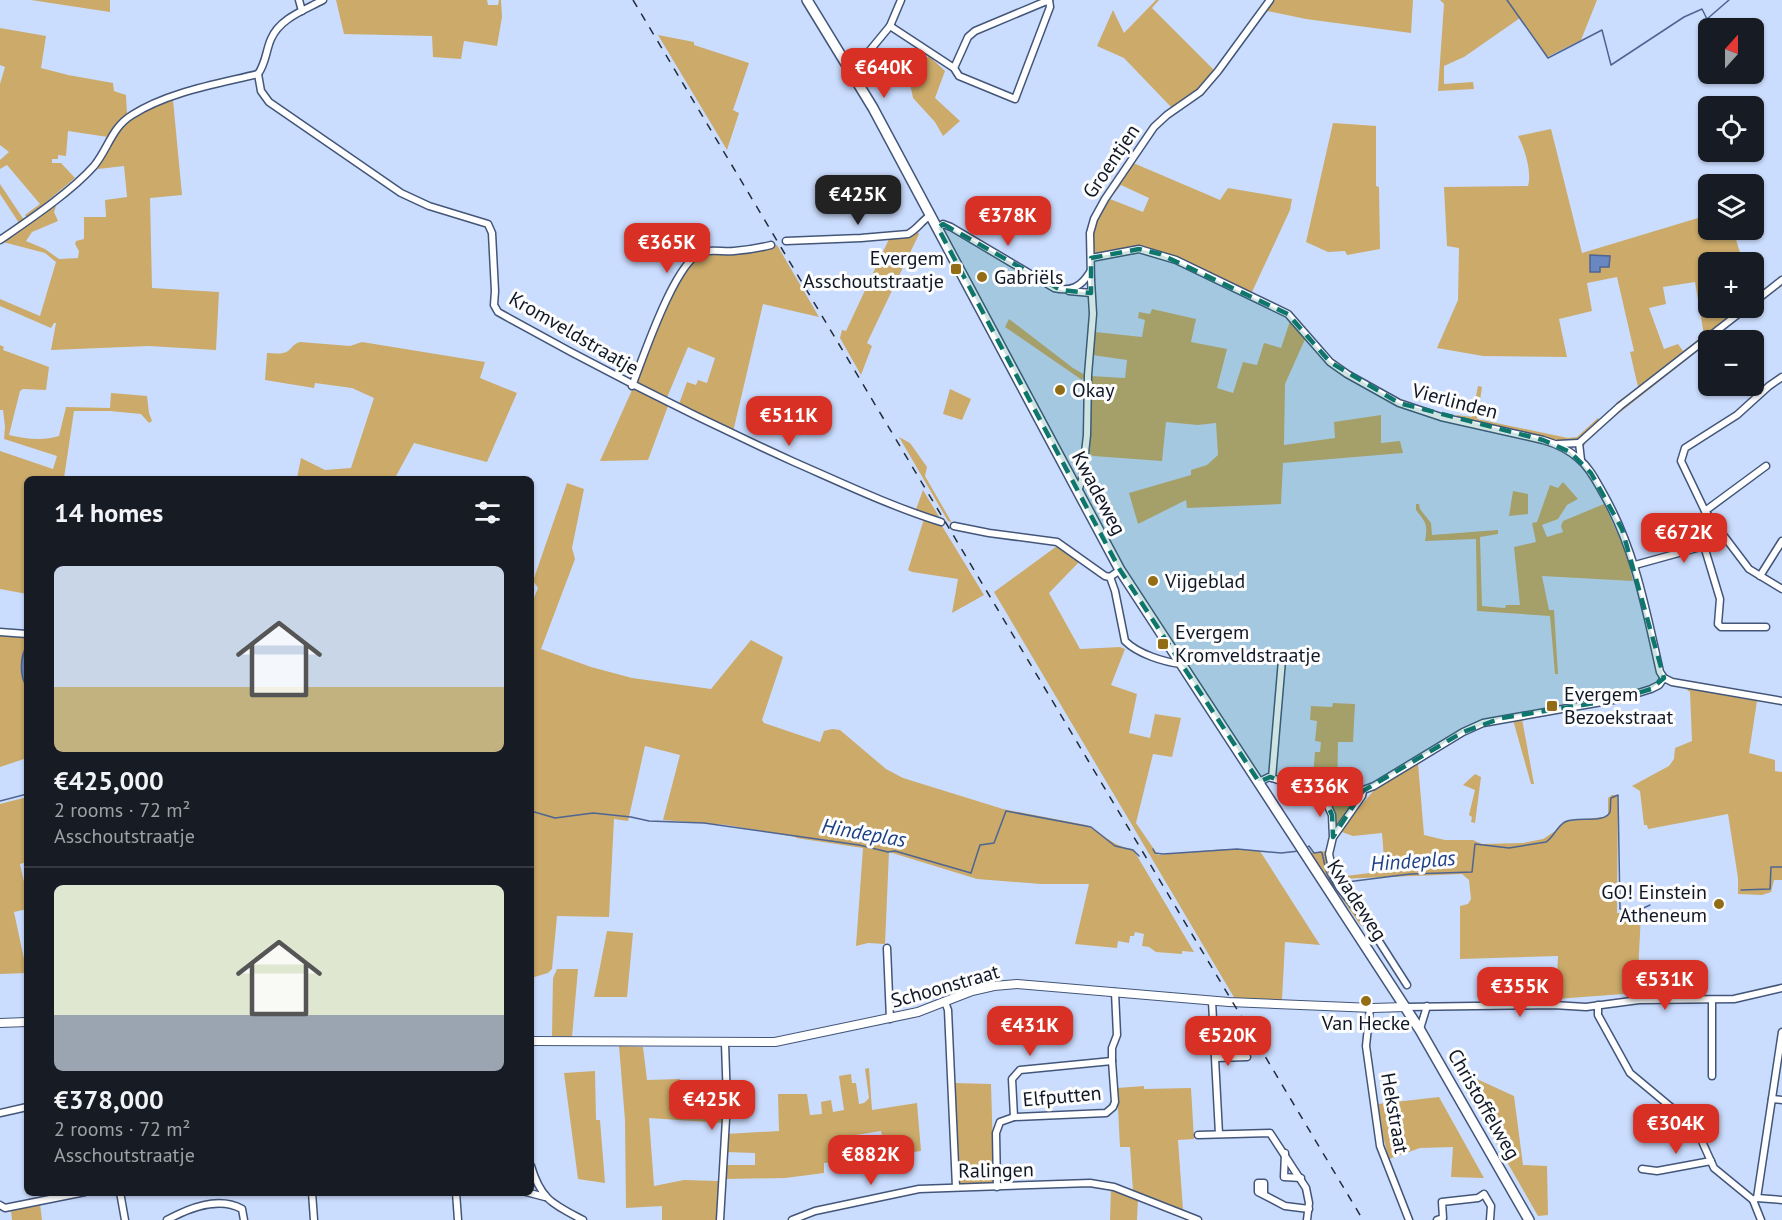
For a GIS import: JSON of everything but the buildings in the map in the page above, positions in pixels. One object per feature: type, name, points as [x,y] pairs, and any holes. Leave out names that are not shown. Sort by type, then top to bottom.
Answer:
[{"type":"main road","name":"Kwadeweg","points":[[807,0],[852,69],[1120,570],[1405,1007]]},
{"type":"main road","name":"Christoffelweg","points":[[1405,1007],[1529,1220]]},
{"type":"street","points":[[299,0],[302,11]]},
{"type":"street","points":[[0,240],[85,174],[100,156],[117,128],[132,115],[185,93],[258,74],[264,66],[271,38],[275,32],[290,18],[323,0]]},
{"type":"street","points":[[852,69],[890,26],[901,0]]},
{"type":"street","points":[[890,26],[954,68],[959,76],[1016,99],[1050,7],[1049,0],[975,31],[968,37],[954,68]]},
{"type":"street","name":"Groentjen","points":[[1077,491],[1082,480],[1087,435],[1088,375],[1094,314],[1090,272],[1092,223],[1105,199],[1154,127],[1200,92],[1230,55],[1269,0]]},
{"type":"street","name":"Kromveldstraatje","points":[[258,74],[261,91],[270,102],[388,185],[429,206],[488,224],[493,241],[495,310],[632,386],[734,435],[862,492],[941,522]]},
{"type":"street","points":[[786,241],[900,235],[914,231],[932,215]]},
{"type":"street","points":[[938,228],[943,224],[951,227],[1047,286],[1091,293]]},
{"type":"street","points":[[632,386],[666,300],[687,266],[698,254],[704,251],[735,251],[771,245]]},
{"type":"street","name":"Vierlinden","points":[[1091,258],[1139,249],[1176,260],[1288,314],[1330,362],[1347,375],[1399,404],[1432,415],[1558,444],[1581,460],[1613,511],[1635,565],[1660,672],[1664,678]]},
{"type":"street","points":[[1066,290],[1077,287],[1090,272]]},
{"type":"street","points":[[1764,294],[1782,280]]},
{"type":"street","points":[[1558,444],[1579,443],[1620,406],[1733,318]]},
{"type":"street","points":[[1782,377],[1737,415],[1689,445],[1683,452],[1682,466],[1706,511],[1749,569],[1782,590]]},
{"type":"street","points":[[1579,443],[1581,460]]},
{"type":"street","points":[[1706,511],[1766,466]]},
{"type":"street","points":[[954,526],[1057,542],[1095,571],[1110,577],[1125,641],[1131,647],[1170,663],[1181,664]]},
{"type":"street","points":[[1635,565],[1704,546],[1724,537]]},
{"type":"street","points":[[1761,576],[1782,541]]},
{"type":"street","points":[[1704,546],[1720,599],[1718,624],[1721,627],[1766,627]]},
{"type":"street","points":[[1110,577],[1120,570]]},
{"type":"street","points":[[0,632],[24,634]]},
{"type":"street","points":[[1272,778],[1282,660]]},
{"type":"street","points":[[1258,782],[1263,778],[1272,778],[1323,795],[1350,795],[1363,791],[1462,732],[1483,723],[1619,699],[1651,689],[1659,685],[1664,678],[1672,682],[1782,701]]},
{"type":"street","points":[[1333,837],[1362,796],[1363,791]]},
{"type":"street","name":"Kwadeweg","points":[[1323,795],[1332,815],[1333,837],[1329,854],[1334,877],[1407,985]]},
{"type":"street","points":[[1365,945],[1376,938]]},
{"type":"street","points":[[887,948],[890,1019]]},
{"type":"street","name":"Schoonstraat","points":[[534,1041],[789,1040],[890,1019],[972,991],[1005,984],[1031,984],[1212,1000],[1370,1008],[1405,1007]]},
{"type":"street","points":[[1405,1007],[1598,1005],[1640,1000],[1734,999],[1782,988]]},
{"type":"street","name":"Elfputten","points":[[997,1187],[998,1126],[1004,1120],[1110,1111],[1115,1102],[1112,1048],[1117,1035],[1115,992]]},
{"type":"street","points":[[1212,1000],[1219,1134]]},
{"type":"street","points":[[1712,1000],[1712,1076]]},
{"type":"street","points":[[945,1002],[948,1010],[956,1187]]},
{"type":"street","points":[[1598,1005],[1598,1015],[1630,1073],[1696,1128],[1711,1161],[1721,1175],[1755,1199],[1782,1200]]},
{"type":"street","points":[[1420,1030],[1427,1006]]},
{"type":"street","name":"Hekstraat","points":[[1370,1008],[1366,1046],[1378,1136],[1384,1159],[1409,1220]]},
{"type":"street","points":[[0,1023],[24,1022]]},
{"type":"street","points":[[1761,1220],[1755,1199],[1782,1032]]},
{"type":"street","points":[[720,1220],[727,1102],[725,1042]]},
{"type":"street","points":[[1216,1058],[1247,1057]]},
{"type":"street","points":[[1014,1118],[1012,1079],[1020,1070],[1112,1061]]},
{"type":"street","points":[[1772,1098],[1782,1100]]},
{"type":"street","points":[[0,1113],[24,1108]]},
{"type":"street","points":[[1198,1135],[1268,1132],[1273,1135],[1301,1178],[1309,1199],[1307,1220]]},
{"type":"street","points":[[1285,1153],[1284,1178],[1301,1178]]},
{"type":"street","points":[[1642,1169],[1657,1171],[1711,1161]]},
{"type":"street","points":[[534,1174],[540,1191],[545,1197]]},
{"type":"street","name":"Ralingen","points":[[792,1220],[815,1211],[919,1189],[1090,1183],[1131,1193],[1198,1220]]},
{"type":"street","points":[[534,1194],[545,1197],[583,1220]]},
{"type":"street","points":[[1437,1220],[1443,1218],[1442,1202],[1478,1198],[1484,1194],[1491,1206],[1490,1220]]},
{"type":"street","points":[[1264,1195],[1285,1206],[1309,1209]]},
{"type":"street","points":[[0,1205],[5,1208],[53,1196]]},
{"type":"street","points":[[121,1196],[125,1220]]},
{"type":"street","points":[[312,1196],[314,1220]]},
{"type":"street","points":[[456,1196],[458,1220]]},
{"type":"street","points":[[167,1220],[184,1212],[220,1202],[242,1209],[244,1220]]},
{"type":"highlighted area","points":[[943,224],[1061,290],[1091,293],[1091,258],[1139,249],[1160,254],[1288,314],[1330,362],[1399,403],[1543,440],[1570,452],[1591,473],[1622,529],[1664,678],[1651,689],[1619,699],[1502,718],[1463,732],[1363,791],[1333,837],[1332,815],[1323,795],[1270,777],[1259,782],[1120,570],[938,228]]},
{"type":"shaded area","points":[[31,0],[110,0],[110,12]]},
{"type":"shaded area","points":[[336,0],[487,0],[488,5],[498,5],[501,0],[502,17],[497,46],[464,41],[461,59],[433,57],[432,36],[344,34]]},
{"type":"shaded area","points":[[1156,0],[1159,0],[1152,8],[1214,70],[1190,97],[1171,107],[1124,58],[1097,46],[1113,10],[1124,33]]},
{"type":"shaded area","points":[[1273,0],[1413,0],[1411,33],[1306,19],[1267,11]]},
{"type":"shaded area","points":[[1440,0],[1597,0],[1581,40],[1547,57],[1520,18],[1464,57],[1444,66],[1444,84],[1473,82],[1474,89],[1438,91],[1444,4]]},
{"type":"shaded area","points":[[0,28],[46,36],[41,68],[113,83],[114,91],[126,95],[127,114],[108,137],[68,131],[66,156],[58,155],[58,159],[52,159],[52,163],[61,163],[75,178],[27,218],[25,215],[40,204],[7,165],[0,169],[0,160],[9,152],[0,145],[0,84],[5,67],[0,65]]},
{"type":"shaded area","points":[[658,35],[694,42],[694,45],[749,63],[733,110],[739,113],[727,150]]},
{"type":"shaded area","points":[[929,56],[945,71],[935,98],[960,121],[943,136],[935,122],[913,98],[908,74]]},
{"type":"shaded area","points":[[173,100],[182,195],[150,198],[152,288],[219,292],[216,350],[149,346],[51,350],[56,323],[51,328],[0,306],[0,299],[40,316],[56,262],[45,253],[3,242],[53,203],[56,206],[54,212],[58,221],[32,232],[26,241],[45,249],[59,259],[78,258],[79,251],[75,244],[76,241],[84,239],[84,217],[106,217],[105,200],[127,197],[124,166],[98,169],[97,167],[111,141],[119,130],[132,119]]},
{"type":"shaded area","points":[[1333,123],[1376,126],[1376,186],[1379,187],[1380,249],[1347,255],[1345,251],[1328,252],[1306,242]]},
{"type":"shaded area","points":[[1551,129],[1582,253],[1698,218],[1698,240],[1736,240],[1740,252],[1698,252],[1698,300],[1695,282],[1663,287],[1666,304],[1649,308],[1664,349],[1678,344],[1683,351],[1698,340],[1698,351],[1599,429],[1588,439],[1582,449],[1582,444],[1621,407],[1616,403],[1638,387],[1630,352],[1634,351],[1617,277],[1587,283],[1592,311],[1559,319],[1567,357],[1483,356],[1437,348],[1458,300],[1459,248],[1447,246],[1444,187],[1528,186],[1529,174],[1518,136]]},
{"type":"shaded area","points":[[1131,162],[1220,200],[1228,188],[1292,199],[1290,210],[1252,292],[1171,255],[1144,247],[1096,255],[1093,242],[1097,217],[1109,194]],"holes":[[[1121,185],[1149,198],[1143,212],[1110,199]]]},
{"type":"shaded area","points":[[0,184],[24,220],[19,223],[0,194]]},
{"type":"shaded area","points":[[917,231],[919,234],[867,343],[872,346],[861,375],[840,338],[842,330],[846,331],[889,239],[912,235]]},
{"type":"shaded area","points":[[777,245],[819,317],[763,304],[733,432],[680,407],[679,404],[687,382],[696,385],[698,380],[707,383],[715,358],[688,347],[666,400],[636,383],[667,302],[694,261],[704,253],[754,250]]},
{"type":"shaded area","points":[[1782,275],[1782,286],[1764,300],[1764,289]]},
{"type":"shaded area","points":[[1152,309],[1196,319],[1191,342],[1227,349],[1217,388],[1233,393],[1243,362],[1257,365],[1264,343],[1281,348],[1291,318],[1306,337],[1285,384],[1284,445],[1335,438],[1334,422],[1381,415],[1381,443],[1400,441],[1403,453],[1283,463],[1281,504],[1187,508],[1186,500],[1138,524],[1129,493],[1191,475],[1191,470],[1207,465],[1218,455],[1216,423],[1198,425],[1166,422],[1162,461],[1093,456],[1089,453],[1091,376],[1125,378],[1127,360],[1092,355],[1095,332],[1142,337],[1145,320],[1138,318],[1139,312],[1150,314]]},
{"type":"shaded area","points":[[1701,318],[1740,318],[1724,330],[1703,330]]},
{"type":"shaded area","points":[[1009,319],[1085,375],[1082,380],[1005,327]]},
{"type":"shaded area","points":[[300,342],[350,346],[362,342],[485,362],[480,378],[517,393],[487,462],[414,443],[396,476],[297,476],[301,458],[325,470],[351,468],[374,398],[352,388],[315,383],[314,388],[265,380],[267,353],[286,352]]},
{"type":"shaded area","points":[[0,345],[4,347],[3,350],[49,367],[46,390],[23,389],[20,391],[9,435],[34,439],[59,436],[66,407],[110,408],[111,393],[147,396],[152,421],[149,423],[141,414],[74,411],[64,476],[24,476],[24,593],[0,589],[0,451],[53,469],[57,456],[4,439],[3,410],[0,410]]},
{"type":"shaded area","points":[[1478,386],[1482,387],[1477,419],[1568,438],[1577,437],[1598,418],[1600,422],[1578,438],[1562,442],[1456,418],[1457,415],[1472,417]]},
{"type":"shaded area","points":[[633,388],[668,406],[648,460],[600,461]]},
{"type":"shaded area","points":[[950,389],[971,399],[962,420],[943,414]]},
{"type":"shaded area","points":[[899,437],[910,443],[927,467],[925,476],[952,523],[948,521]]},
{"type":"shaded area","points":[[1563,482],[1578,499],[1567,505],[1558,519],[1542,525],[1547,537],[1563,532],[1561,526],[1563,521],[1604,504],[1626,552],[1633,581],[1542,576],[1549,610],[1554,610],[1558,674],[1555,674],[1550,616],[1477,611],[1476,539],[1425,541],[1425,524],[1416,510],[1416,504],[1419,504],[1420,509],[1431,523],[1432,535],[1498,530],[1498,534],[1480,537],[1482,606],[1505,608],[1506,605],[1520,605],[1514,547],[1536,542],[1532,523],[1537,522],[1550,485],[1558,488]]},
{"type":"shaded area","points":[[567,483],[584,489],[572,548],[575,559],[541,649],[591,667],[632,678],[711,689],[751,640],[783,657],[762,720],[764,723],[820,742],[824,731],[840,730],[886,769],[903,778],[1003,809],[1086,825],[1114,843],[1133,849],[1194,952],[1182,951],[1182,954],[1156,952],[1149,947],[1142,946],[1144,934],[1135,932],[1134,936],[1130,936],[1129,943],[1118,941],[1117,948],[1075,944],[1089,884],[1041,884],[977,879],[889,852],[885,944],[868,943],[856,946],[863,848],[727,825],[663,820],[680,755],[645,746],[628,821],[614,819],[609,917],[557,916],[552,969],[548,973],[534,977],[534,598],[538,588],[534,578]]},
{"type":"shaded area","points":[[923,490],[941,520],[915,512]]},
{"type":"shaded area","points":[[1513,491],[1528,494],[1528,514],[1509,516]]},
{"type":"shaded area","points":[[924,519],[942,526],[984,595],[952,613],[958,579],[908,570]]},
{"type":"shaded area","points":[[1057,546],[1079,562],[1049,593],[1080,649],[1120,647],[1125,649],[1111,685],[1137,694],[1129,733],[1150,738],[1155,714],[1181,718],[1172,757],[1153,754],[1136,823],[1158,855],[1225,849],[1260,851],[1320,945],[1285,942],[1282,1000],[1235,999],[994,592]]},
{"type":"shaded area","points":[[0,634],[24,636],[22,676],[24,680],[24,759],[0,767]]},
{"type":"shaded area","points":[[1685,688],[1757,701],[1749,753],[1775,760],[1775,771],[1782,772],[1782,880],[1774,880],[1771,892],[1762,895],[1738,894],[1738,878],[1728,814],[1648,829],[1647,825],[1644,825],[1640,791],[1632,786],[1669,766],[1674,759],[1675,748],[1692,741],[1690,692]]},
{"type":"shaded area","points":[[1333,703],[1355,704],[1353,742],[1338,742],[1337,794],[1312,789],[1315,752],[1320,752],[1321,742],[1315,741],[1317,721],[1310,720],[1311,706],[1332,707]]},
{"type":"shaded area","points":[[1522,719],[1534,784],[1531,784],[1513,720]]},
{"type":"shaded area","points":[[1418,763],[1424,835],[1445,840],[1473,840],[1482,844],[1523,843],[1543,839],[1557,830],[1564,821],[1608,815],[1608,798],[1618,795],[1617,913],[1641,914],[1637,993],[1556,999],[1558,956],[1460,959],[1460,906],[1468,904],[1471,899],[1469,880],[1462,874],[1338,879],[1338,877],[1385,871],[1382,833],[1353,836],[1339,831],[1376,788]]},
{"type":"shaded area","points":[[1475,774],[1481,777],[1475,823],[1471,822],[1472,817],[1469,815],[1475,790],[1463,785]]},
{"type":"shaded area","points":[[1356,796],[1358,798],[1336,830],[1329,800]]},
{"type":"shaded area","points":[[24,798],[24,863],[20,864],[24,882],[24,910],[14,912],[24,959],[24,973],[0,974],[0,804]]},
{"type":"shaded area","points":[[1325,851],[1328,855],[1331,874],[1364,923],[1361,926],[1310,853]]},
{"type":"shaded area","points":[[607,931],[633,933],[627,997],[594,997]]},
{"type":"shaded area","points":[[557,969],[578,969],[572,1037],[552,1036],[553,978]]},
{"type":"shaded area","points":[[619,1046],[643,1047],[647,1080],[680,1079],[681,1089],[685,1089],[687,1103],[724,1106],[723,1123],[649,1118],[654,1186],[684,1180],[719,1181],[718,1220],[662,1220],[662,1206],[626,1208],[625,1120]]},
{"type":"shaded area","points":[[869,1068],[872,1110],[917,1103],[921,1151],[886,1156],[881,1131],[856,1135],[858,1160],[824,1163],[824,1173],[785,1178],[725,1179],[725,1165],[755,1165],[755,1153],[725,1152],[726,1134],[779,1131],[778,1094],[807,1094],[810,1115],[822,1114],[821,1102],[831,1100],[833,1112],[844,1110],[839,1076],[851,1074],[852,1083],[856,1083],[859,1104],[864,1103],[869,1098],[865,1069]]},
{"type":"shaded area","points":[[1453,1068],[1514,1096],[1523,1165],[1547,1166],[1548,1215],[1538,1216]]},
{"type":"shaded area","points":[[595,1071],[596,1120],[600,1120],[605,1183],[578,1179],[564,1073]]},
{"type":"shaded area","points":[[953,1083],[991,1084],[994,1185],[960,1185]]},
{"type":"shaded area","points":[[1144,1086],[1144,1089],[1191,1088],[1194,1139],[1178,1140],[1183,1210],[1133,1191],[1130,1147],[1120,1147],[1117,1088]]},
{"type":"shaded area","points":[[1439,1097],[1484,1178],[1451,1177],[1453,1147],[1420,1148],[1389,1159],[1378,1104]]},
{"type":"shaded area","points":[[1111,1189],[1138,1199],[1137,1220],[1110,1220]]},
{"type":"shaded area","points":[[40,1204],[42,1220],[12,1220],[11,1210]]},
{"type":"water","points":[[1590,255],[1610,256],[1609,267],[1600,267],[1600,272],[1590,272]]},
{"type":"water","points":[[24,652],[24,683],[21,666]]},
{"type":"waterway","points":[[1507,0],[1548,58],[1602,30],[1611,65],[1684,17],[1702,9],[1707,19],[1729,0]]},
{"type":"waterway","name":"Hindeplas","points":[[0,801],[24,795]]},
{"type":"waterway","name":"Hindeplas","points":[[1339,883],[1410,874],[1472,872],[1475,844],[1509,848],[1546,842],[1565,822],[1607,816],[1610,812],[1611,798],[1618,795],[1620,909],[1637,911],[1650,905]]},
{"type":"waterway","name":"Hindeplas","points":[[534,812],[555,818],[593,813],[649,821],[704,823],[859,845],[888,852],[895,851],[971,873],[980,845],[994,843],[1006,811],[1091,827],[1115,846],[1133,850],[1139,856]]},
{"type":"waterway","name":"Hindeplas","points":[[1306,848],[1309,846],[1314,853],[1322,853],[1327,874],[1333,886],[1335,885]]},
{"type":"waterway","name":"Hindeplas","points":[[1153,849],[1155,853],[1163,854],[1237,849],[1281,853],[1299,851]]},
{"type":"waterway","name":"Hindeplas","points":[[1741,890],[1770,889],[1771,867],[1782,867]]},
{"type":"railway","points":[[633,0],[1363,1220]]},
{"type":"place","name":"Evergem Asschoutstraatje","points":[[956,269]]},
{"type":"place","name":"Gabriëls","points":[[982,277]]},
{"type":"place","name":"Okay","points":[[1060,390]]},
{"type":"place","name":"Vijgeblad","points":[[1153,581]]},
{"type":"place","name":"Evergem Kromveldstraatje","points":[[1163,644]]},
{"type":"place","name":"Evergem Bezoekstraat","points":[[1552,706]]},
{"type":"place","name":"GO! Einstein Atheneum","points":[[1719,904]]},
{"type":"place","name":"Van Hecke","points":[[1366,1001]]}]
